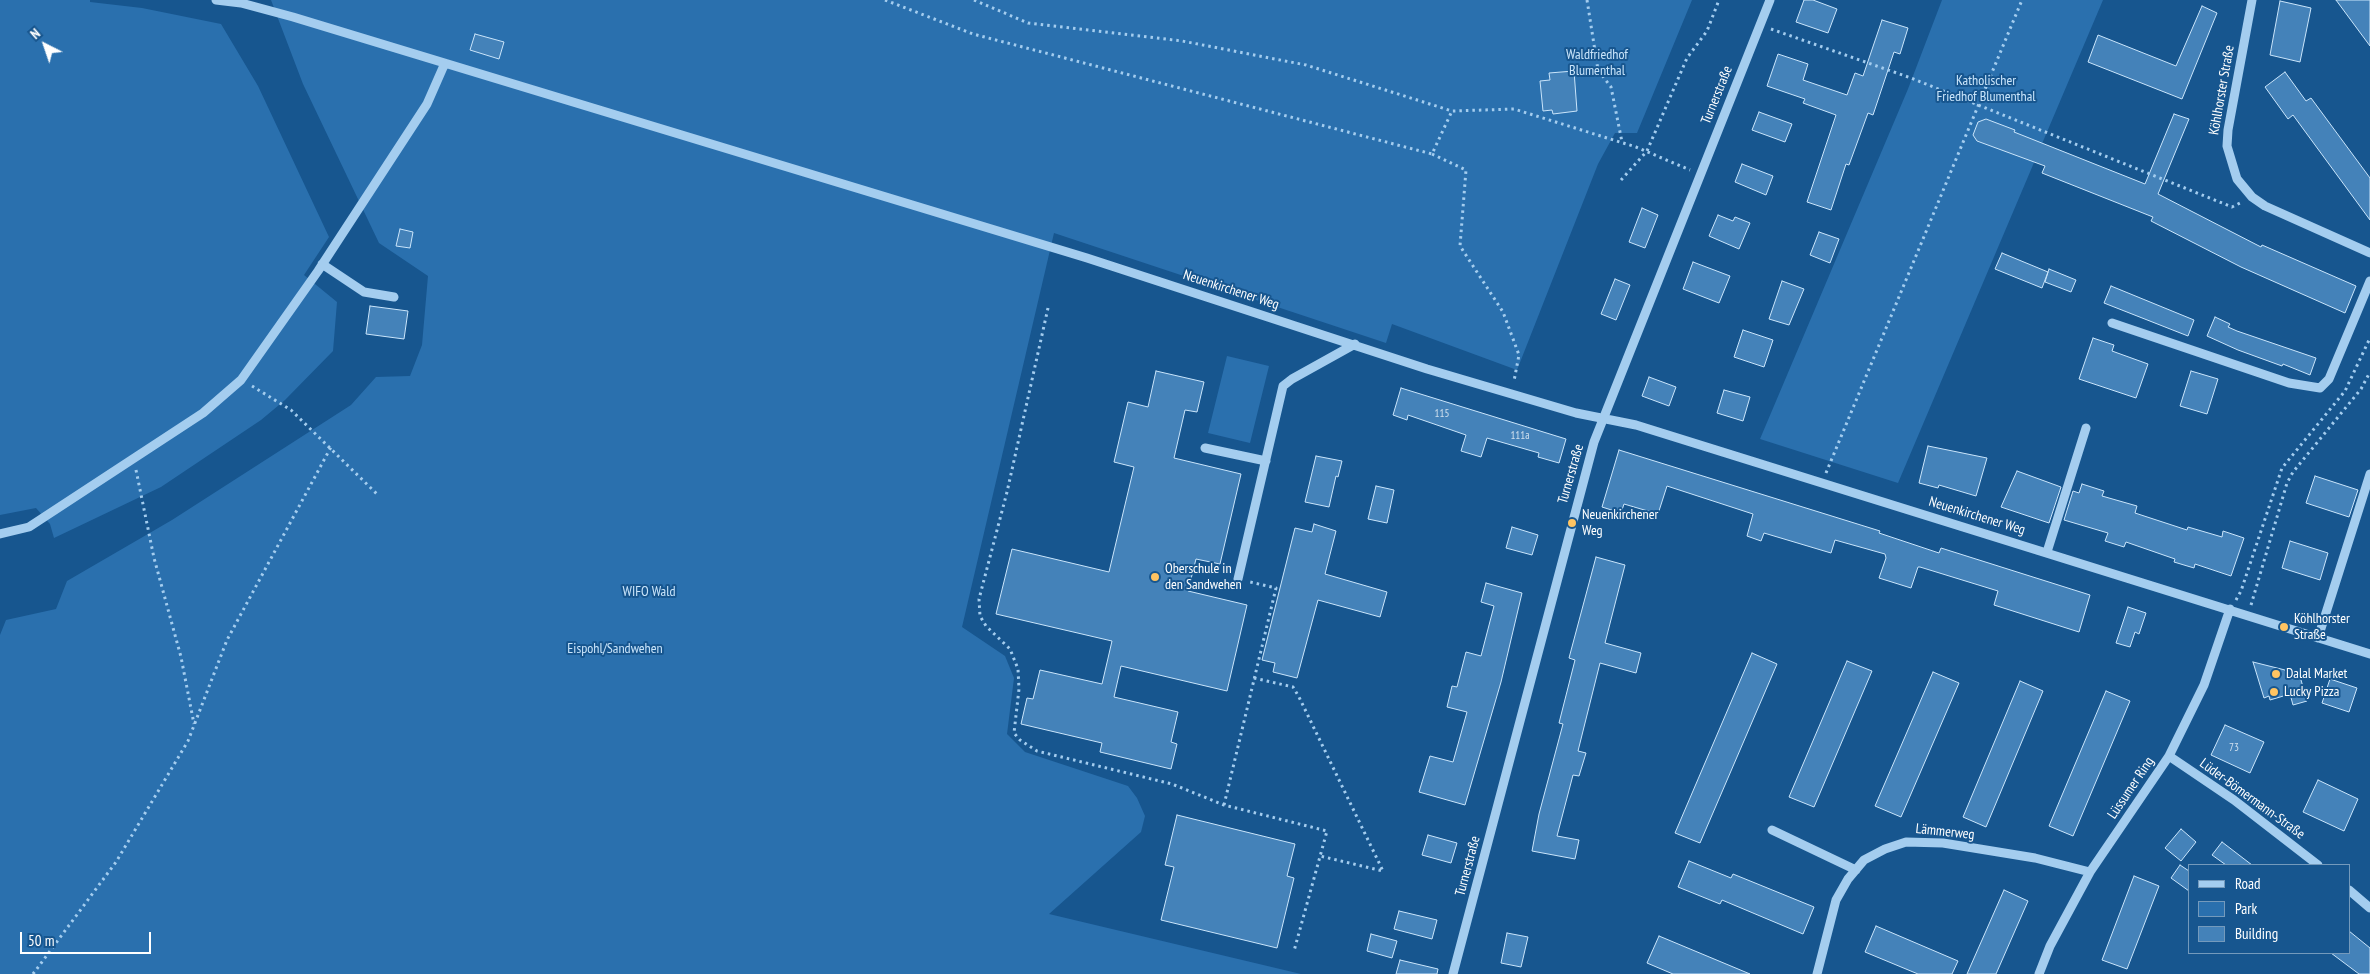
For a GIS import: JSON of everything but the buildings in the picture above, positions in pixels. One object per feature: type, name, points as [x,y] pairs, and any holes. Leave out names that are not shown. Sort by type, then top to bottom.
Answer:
[{"type":"street","name":"Neuenkirchener Weg","points":[[216,0],[241,3],[284,14],[1088,258],[1512,394],[1602,419],[1636,425],[2370,654]]},
{"type":"street","name":"Turnerstraße","points":[[1453,974],[1572,523],[1602,419],[1770,0]]},
{"type":"street","name":"Köhlhorster Straße","points":[[2252,0],[2227,146],[2237,179],[2252,197],[2284,216],[2370,252]]},
{"type":"street","points":[[0,534],[29,527],[203,413],[241,380],[322,264],[427,104],[445,63]]},
{"type":"street","points":[[322,264],[364,292],[394,297]]},
{"type":"street","points":[[2112,323],[2289,383],[2320,388],[2329,378],[2370,280]]},
{"type":"street","points":[[1238,579],[1283,386],[1292,379],[1355,344]]},
{"type":"street","points":[[2047,552],[2086,428]]},
{"type":"street","points":[[1205,448],[1266,461]]},
{"type":"street","points":[[2318,638],[2370,474]]},
{"type":"street","name":"Lüssumer Ring","points":[[2039,974],[2050,946],[2090,872],[2169,756],[2204,685],[2230,609]]},
{"type":"street","name":"Lüder-Bömermann-Straße","points":[[2169,756],[2234,800],[2317,864]]},
{"type":"street","points":[[1772,830],[1856,870]]},
{"type":"street","name":"Lämmerweg","points":[[1817,974],[1836,900],[1848,879],[1864,860],[1884,849],[1906,842],[1943,843],[2035,858],[2090,872]]},
{"type":"street","points":[[2350,891],[2370,908]]},
{"type":"path","points":[[885,0],[973,34],[1432,154],[1466,170],[1460,246],[1503,312],[1518,355],[1512,394]]},
{"type":"path","points":[[974,0],[1028,23],[1182,42],[1306,65],[1452,111],[1514,109],[1622,142],[1700,174]]},
{"type":"path","points":[[1587,0],[1598,70],[1611,87],[1622,142]]},
{"type":"path","points":[[1621,180],[1647,151],[1687,58],[1707,31],[1719,0]]},
{"type":"path","points":[[1823,483],[2022,0]]},
{"type":"path","points":[[1760,26],[1910,78],[2232,207],[2252,197]]},
{"type":"path","points":[[1432,154],[1452,111]]},
{"type":"path","points":[[1048,308],[1007,492],[979,599],[980,616],[986,626],[1010,649],[1018,669],[1019,689],[1014,733],[1020,740],[1037,750],[1172,784],[1224,805],[1327,832],[1294,950]]},
{"type":"path","points":[[2230,609],[2242,591],[2282,468],[2345,391],[2370,338]]},
{"type":"path","points":[[2248,615],[2287,483],[2293,472],[2361,389],[2370,372]]},
{"type":"path","points":[[241,380],[291,410],[379,496]]},
{"type":"path","points":[[33,974],[116,862],[188,741],[227,640],[331,447]]},
{"type":"path","points":[[134,458],[154,558],[180,657],[194,725]]},
{"type":"path","points":[[1224,805],[1276,588],[1238,579]]},
{"type":"path","points":[[1254,678],[1292,687],[1299,696],[1383,871],[1320,856]]},
{"type":"green space","points":[[0,0],[90,0],[90,2],[142,8],[221,24],[258,86],[329,237],[304,275],[337,302],[333,351],[285,400],[261,420],[161,487],[54,538],[50,524],[36,508],[0,515]]},
{"type":"green space","name":"WIFO Wald","points":[[271,0],[1692,0],[1637,133],[1615,133],[1598,164],[1517,370],[1392,324],[1386,343],[1054,233],[962,627],[1005,656],[1014,678],[1007,734],[1025,752],[1128,786],[1137,798],[1145,816],[1141,832],[1049,914],[1301,974],[0,974],[0,635],[6,620],[56,609],[67,581],[172,520],[351,405],[376,377],[410,376],[422,345],[428,276],[379,243],[303,84]]},
{"type":"green space","name":"Katholischer Friedhof Blumenthal","points":[[1942,0],[2103,0],[1898,483],[1760,439],[1908,89]]},
{"type":"green space","points":[[1227,356],[1269,366],[1250,443],[1208,433]]},
{"type":"place","name":"Neuenkirchener Weg","points":[[1572,523]]},
{"type":"place","name":"Oberschule in den Sandwehen","points":[[1155,577]]},
{"type":"place","name":"Köhlhorster Straße","points":[[2284,627]]},
{"type":"place","name":"Dalal Market","points":[[2276,674]]},
{"type":"place","name":"Lucky Pizza","points":[[2274,692]]},
{"type":"park label","name":"Waldfriedhof Blumenthal","points":[[1597,64]]},
{"type":"park label","name":"Eispohl/Sandwehen","points":[[615,649]]}]
